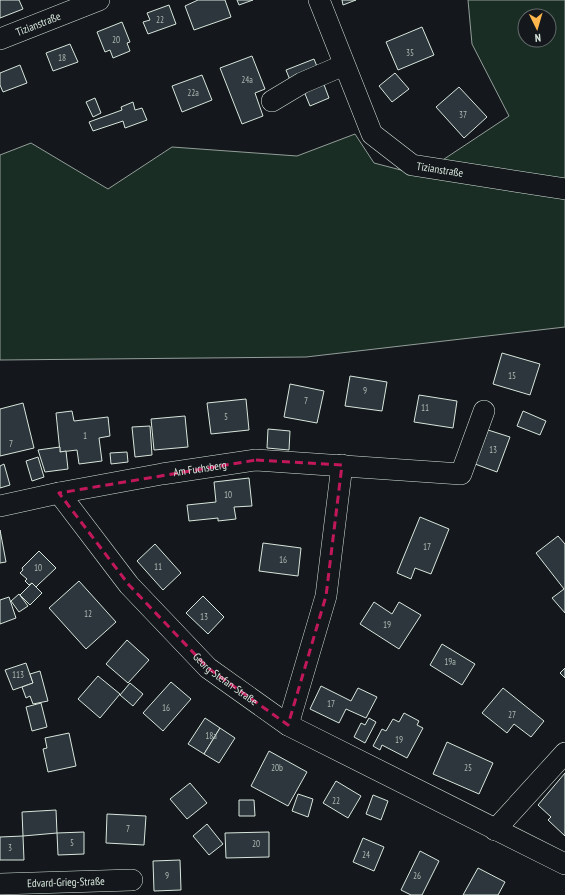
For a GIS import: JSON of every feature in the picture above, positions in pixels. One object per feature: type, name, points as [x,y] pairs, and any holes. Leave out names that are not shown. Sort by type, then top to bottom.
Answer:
[{"type":"street","name":"Tizianstraße","points":[[0,39],[99,0]]},
{"type":"street","name":"Tizianstraße","points":[[319,0],[372,134],[412,165],[565,189]]},
{"type":"street","points":[[272,101],[302,83],[344,65]]},
{"type":"street","name":"Am Fuchsberg","points":[[59,493],[162,474],[256,460],[342,464],[460,474],[484,411]]},
{"type":"street","points":[[288,725],[326,596],[342,464]]},
{"type":"street","points":[[0,506],[59,493]]},
{"type":"street","name":"Georg-Stefan-Straße","points":[[59,493],[130,585],[208,668],[288,725],[565,864]]},
{"type":"street","points":[[495,830],[565,753]]},
{"type":"street","name":"Edvard-Grieg-Straße","points":[[0,884],[132,880]]},
{"type":"highlighted area","points":[[256,460],[342,465],[326,596],[288,725],[208,668],[129,585],[59,493]]},
{"type":"green space","points":[[468,0],[565,0],[565,327],[306,357],[0,360],[0,155],[31,143],[108,189],[172,147],[297,156],[355,134],[374,163],[420,175],[509,116],[472,44]]},
{"type":"building","points":[[0,0],[19,0],[23,9],[0,18]]},
{"type":"building","points":[[198,0],[225,0],[231,17],[194,30],[185,6]]},
{"type":"building","points":[[237,0],[253,0],[239,5]]},
{"type":"building","points":[[342,0],[356,0],[343,5]]},
{"type":"building","points":[[169,5],[176,24],[148,34],[143,22],[150,20],[147,13]]},
{"type":"building","points":[[122,22],[130,42],[127,43],[130,51],[113,58],[110,50],[105,52],[97,32]]},
{"type":"building","points":[[422,27],[434,55],[398,70],[386,42]]},
{"type":"building","points":[[70,44],[78,62],[53,71],[46,53]]},
{"type":"building","points":[[252,56],[265,89],[255,93],[263,116],[242,124],[220,68]]},
{"type":"building","points":[[314,59],[318,69],[290,80],[286,70]]},
{"type":"building","points":[[20,65],[27,83],[3,92],[0,85],[0,73]]},
{"type":"building","points":[[395,73],[409,89],[392,102],[379,86]]},
{"type":"building","points":[[202,75],[212,100],[182,112],[172,86]]},
{"type":"building","points":[[323,82],[329,98],[310,106],[303,89]]},
{"type":"building","points":[[459,87],[487,117],[464,138],[436,107]]},
{"type":"building","points":[[95,98],[101,113],[93,117],[86,102]]},
{"type":"building","points":[[133,102],[135,110],[142,108],[147,120],[125,128],[123,121],[93,131],[89,122],[122,110],[121,107]]},
{"type":"building","points":[[502,353],[540,364],[530,395],[493,384]]},
{"type":"building","points":[[350,376],[387,382],[382,411],[345,406]]},
{"type":"building","points":[[290,384],[324,391],[317,423],[284,417]]},
{"type":"building","points":[[419,395],[457,401],[453,428],[414,422]]},
{"type":"building","points":[[246,399],[249,430],[211,434],[207,403]]},
{"type":"building","points":[[23,403],[34,448],[0,456],[0,409]]},
{"type":"building","points":[[72,411],[74,421],[108,417],[110,436],[99,438],[102,461],[79,464],[77,450],[60,452],[56,413]]},
{"type":"building","points":[[523,411],[546,421],[540,435],[517,426]]},
{"type":"building","points":[[185,416],[188,447],[154,450],[151,419]]},
{"type":"building","points":[[150,426],[152,455],[135,457],[132,427]]},
{"type":"building","points":[[268,429],[290,431],[289,450],[267,448]]},
{"type":"building","points":[[488,430],[510,437],[497,472],[475,464]]},
{"type":"building","points":[[60,447],[60,452],[66,451],[68,469],[45,472],[38,450]]},
{"type":"building","points":[[127,452],[128,462],[111,464],[110,453]]},
{"type":"building","points":[[38,457],[44,477],[32,481],[26,461]]},
{"type":"building","points":[[4,464],[10,485],[0,488],[0,466]]},
{"type":"building","points":[[249,478],[252,506],[234,507],[236,519],[218,521],[218,518],[189,521],[187,505],[216,502],[214,482]]},
{"type":"building","points":[[420,517],[449,529],[431,574],[415,568],[411,579],[397,573]]},
{"type":"building","points":[[0,530],[6,562],[0,563]]},
{"type":"building","points":[[558,536],[565,544],[565,613],[552,598],[564,589],[536,553]]},
{"type":"building","points":[[263,543],[301,548],[298,576],[259,571]]},
{"type":"building","points":[[155,544],[181,573],[163,590],[137,561]]},
{"type":"building","points":[[39,551],[56,568],[36,587],[32,583],[29,585],[25,581],[27,579],[20,573],[23,570],[22,568]]},
{"type":"building","points":[[79,581],[116,622],[86,649],[49,608]]},
{"type":"building","points":[[32,583],[42,593],[30,605],[20,595]]},
{"type":"building","points":[[19,594],[28,606],[19,612],[11,601]]},
{"type":"building","points":[[203,596],[224,617],[208,634],[186,613]]},
{"type":"building","points":[[9,597],[16,618],[0,624],[0,600]]},
{"type":"building","points":[[374,602],[392,614],[399,602],[421,615],[399,649],[360,624]]},
{"type":"building","points":[[127,640],[149,660],[128,683],[106,664]]},
{"type":"building","points":[[442,644],[475,664],[462,685],[430,665]]},
{"type":"building","points":[[26,663],[33,683],[13,690],[5,670]]},
{"type":"building","points":[[565,668],[565,678],[560,673]]},
{"type":"building","points":[[40,671],[48,701],[33,704],[30,696],[26,698],[22,687],[33,683],[30,674]]},
{"type":"building","points":[[98,676],[120,694],[100,718],[78,699]]},
{"type":"building","points":[[171,682],[191,699],[163,731],[143,713]]},
{"type":"building","points":[[130,683],[143,694],[133,706],[120,695]]},
{"type":"building","points":[[321,686],[351,701],[358,688],[377,697],[366,718],[346,709],[339,723],[310,709]]},
{"type":"building","points":[[503,688],[544,721],[531,737],[514,724],[507,733],[482,713]]},
{"type":"building","points":[[41,703],[47,727],[32,731],[26,707]]},
{"type":"building","points":[[404,713],[419,721],[417,725],[423,728],[407,758],[382,745],[380,750],[373,746],[382,729],[386,731],[393,719],[399,722]]},
{"type":"building","points":[[205,718],[220,728],[204,754],[188,744]]},
{"type":"building","points":[[369,718],[376,722],[365,743],[354,737],[361,723],[365,725]]},
{"type":"building","points":[[220,728],[235,738],[219,763],[204,754]]},
{"type":"building","points":[[69,733],[76,766],[48,772],[43,749],[47,748],[45,738]]},
{"type":"building","points":[[447,742],[493,763],[479,794],[433,774]]},
{"type":"building","points":[[269,751],[307,772],[288,806],[251,786]]},
{"type":"building","points":[[565,773],[565,836],[548,820],[551,817],[538,805]]},
{"type":"building","points":[[336,781],[361,796],[348,818],[323,803]]},
{"type":"building","points":[[190,783],[207,803],[187,819],[170,799]]},
{"type":"building","points":[[298,794],[313,799],[308,817],[292,811]]},
{"type":"building","points":[[373,795],[388,801],[381,820],[366,814]]},
{"type":"building","points":[[239,800],[254,800],[255,816],[239,816]]},
{"type":"building","points":[[56,810],[57,833],[23,836],[22,812]]},
{"type":"building","points":[[107,814],[146,816],[144,845],[106,843]]},
{"type":"building","points":[[207,824],[223,844],[209,855],[193,836]]},
{"type":"building","points":[[84,832],[84,854],[58,855],[57,833]]},
{"type":"building","points":[[269,832],[269,857],[226,858],[225,833]]},
{"type":"building","points":[[23,836],[24,860],[0,860],[0,837]]},
{"type":"building","points":[[363,838],[384,847],[374,871],[353,862]]},
{"type":"building","points":[[420,851],[439,861],[422,895],[411,895],[401,890]]},
{"type":"building","points":[[180,860],[181,890],[154,891],[153,861]]},
{"type":"building","points":[[478,868],[505,882],[498,895],[463,895]]}]
